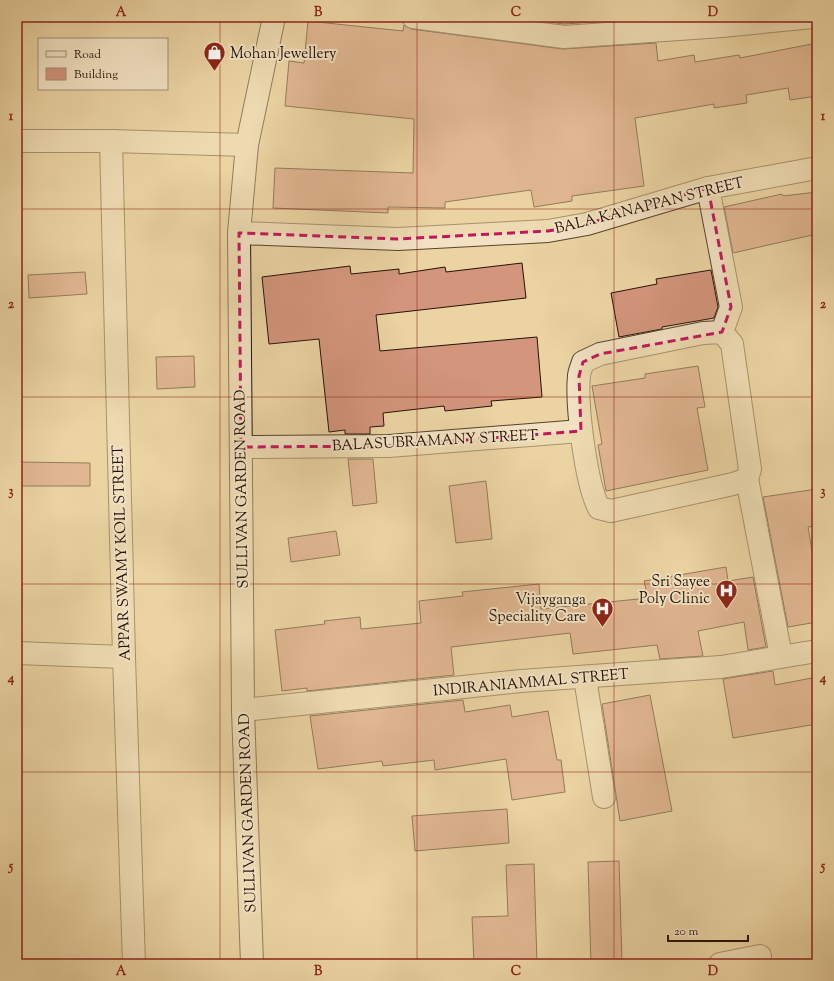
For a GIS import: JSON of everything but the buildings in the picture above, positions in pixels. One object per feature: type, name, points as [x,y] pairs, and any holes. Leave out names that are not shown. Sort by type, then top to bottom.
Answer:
[{"type":"street","name":"SULLIVAN GARDEN ROAD","points":[[252,964],[244,710],[240,233],[247,145],[274,17]]},
{"type":"street","points":[[413,17],[564,37],[722,26],[813,17]]},
{"type":"street","points":[[17,141],[111,141],[247,145]]},
{"type":"street","name":"APPAR SWAMY KOIL STREET","points":[[111,141],[124,657],[134,964]]},
{"type":"street","name":"BALA KANAPPAN STREET","points":[[240,233],[398,239],[548,231],[587,224],[708,188],[817,168]]},
{"type":"street","points":[[708,188],[731,307],[722,332]]},
{"type":"street","points":[[722,332],[703,333],[600,354],[583,362],[579,376],[582,431],[594,498],[599,508],[611,511],[733,484],[747,478]]},
{"type":"street","points":[[722,332],[732,344],[750,469],[747,478],[781,656]]},
{"type":"street","name":"BALASUBRAMANY STREET","points":[[241,447],[389,446],[582,431]]},
{"type":"street","name":"INDIRANIAMMAL STREET","points":[[244,710],[521,681],[585,678],[721,667],[817,651]]},
{"type":"street","points":[[17,653],[124,657]]},
{"type":"street","points":[[585,678],[604,797]]},
{"type":"street","points":[[720,964],[760,956]]},
{"type":"highlighted area","points":[[708,188],[731,307],[722,332],[600,354],[583,362],[579,376],[581,431],[389,446],[241,447],[239,233],[398,239],[548,231],[587,224]]},
{"type":"place","name":"Mohan Jewellery","points":[[215,72]]},
{"type":"place","name":"Sri Sayee Poly Clinic","points":[[726,610]]},
{"type":"place","name":"Vijayganga Speciality Care","points":[[602,628]]}]
